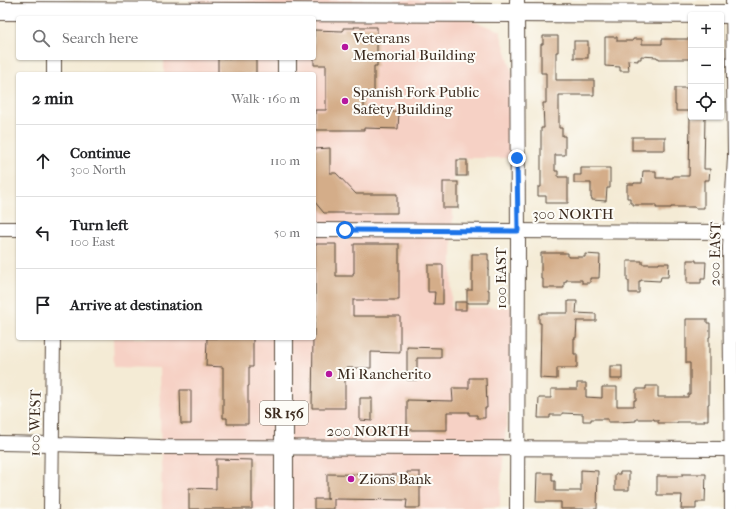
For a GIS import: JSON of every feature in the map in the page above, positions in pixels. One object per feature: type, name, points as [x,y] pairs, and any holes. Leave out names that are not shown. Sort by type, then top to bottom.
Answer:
[{"type":"main road","points":[[0,11],[288,10],[517,7],[734,10]]},
{"type":"main road","points":[[287,60],[287,72]]},
{"type":"main road","name":"SR 156","points":[[284,340],[284,509]]},
{"type":"street","name":"100 EAST","points":[[517,7],[517,509]]},
{"type":"street","name":"200 EAST","points":[[732,509],[734,449],[730,255],[734,232],[734,10]]},
{"type":"street","points":[[54,60],[54,72]]},
{"type":"street","points":[[0,229],[16,229]]},
{"type":"street","name":"300 NORTH","points":[[316,230],[734,232]]},
{"type":"street","name":"100 WEST","points":[[51,509],[53,340]]},
{"type":"street","name":"200 NORTH","points":[[0,443],[160,447],[734,449]]},
{"type":"shaded area","points":[[191,0],[450,0],[450,13],[501,31],[517,88],[517,158],[454,158],[451,308],[517,307],[500,507],[477,509],[162,509],[159,368],[114,367],[113,340],[316,340],[316,72],[164,72],[164,60],[316,60],[316,16],[281,16],[197,11]]},
{"type":"building","points":[[354,27],[377,27],[377,66],[374,66],[374,92],[364,92],[364,112],[399,112],[398,129],[364,128],[364,130],[316,130],[316,110],[326,110],[326,65],[314,65],[314,60],[316,60],[316,30],[343,31],[343,28],[355,28]]},
{"type":"building","points":[[543,36],[558,36],[558,52],[556,52],[556,80],[594,80],[594,95],[559,95],[559,128],[562,128],[562,136],[565,136],[565,155],[555,155],[555,171],[558,171],[558,177],[568,177],[568,203],[546,203],[546,196],[538,196],[538,187],[541,187],[541,128],[544,128],[543,103],[546,103],[546,73],[541,73],[541,44],[543,44]]},
{"type":"building","points":[[605,37],[617,37],[617,41],[633,41],[633,39],[642,39],[642,44],[662,44],[662,39],[688,39],[688,59],[659,59],[657,57],[641,56],[641,59],[638,59],[638,61],[628,60],[629,71],[620,71],[620,67],[605,66]]},
{"type":"building","points":[[574,41],[588,41],[588,58],[574,58]]},
{"type":"building","points":[[218,60],[256,60],[256,72],[218,72]]},
{"type":"building","points":[[675,88],[688,88],[688,111],[676,111]]},
{"type":"building","points":[[690,120],[705,120],[704,169],[710,169],[709,180],[704,180],[704,208],[656,208],[656,205],[633,205],[633,203],[630,203],[630,198],[627,198],[627,184],[642,183],[643,171],[656,171],[656,178],[689,176]]},
{"type":"building","points":[[632,137],[665,137],[665,150],[632,150]]},
{"type":"building","points":[[330,148],[330,173],[336,173],[356,194],[397,194],[397,213],[324,213],[316,203],[316,149]]},
{"type":"building","points":[[457,160],[467,160],[467,176],[457,176]]},
{"type":"building","points":[[581,168],[610,168],[610,188],[607,188],[606,201],[592,200],[591,183],[574,183],[574,175],[581,175]]},
{"type":"building","points":[[443,182],[458,182],[458,208],[443,208]]},
{"type":"building","points":[[316,244],[336,244],[336,276],[353,276],[354,244],[399,244],[399,300],[353,300],[353,316],[400,316],[400,353],[371,352],[371,368],[345,368],[345,408],[312,408],[313,340],[316,340]]},
{"type":"building","points":[[541,253],[568,253],[568,257],[585,257],[585,254],[600,255],[599,278],[590,278],[590,283],[582,283],[582,280],[566,280],[566,282],[564,282],[564,288],[543,288],[543,279],[541,279]]},
{"type":"building","points":[[472,254],[488,254],[489,303],[467,303],[467,290],[472,290]]},
{"type":"building","points":[[687,260],[706,262],[705,279],[701,279],[701,283],[687,283]]},
{"type":"building","points":[[627,261],[642,261],[642,264],[669,263],[668,277],[661,277],[660,281],[641,280],[639,281],[639,293],[629,293],[629,281],[627,281]]},
{"type":"building","points":[[428,265],[443,265],[443,304],[434,304],[435,292],[428,292]]},
{"type":"building","points":[[568,301],[577,301],[576,313],[596,314],[596,321],[577,321],[576,338],[574,338],[574,354],[577,354],[577,368],[557,368],[557,379],[540,378],[541,323],[539,323],[539,314],[568,313]]},
{"type":"building","points":[[455,302],[466,302],[466,310],[455,310]]},
{"type":"building","points":[[686,319],[707,319],[707,323],[710,323],[708,420],[704,420],[704,422],[677,423],[658,423],[658,420],[654,419],[636,419],[636,421],[618,422],[608,422],[608,419],[591,419],[591,421],[583,421],[583,414],[562,413],[562,415],[550,415],[550,418],[538,418],[539,398],[551,398],[551,389],[577,389],[577,383],[586,383],[586,397],[602,398],[602,387],[617,387],[617,406],[634,406],[634,400],[636,400],[636,389],[646,389],[646,386],[658,386],[658,397],[688,397],[688,394],[690,394],[690,363],[686,363]]},
{"type":"building","points":[[207,340],[253,340],[253,367],[249,367],[248,424],[227,424],[227,418],[223,418],[223,367],[206,366]]},
{"type":"building","points":[[407,347],[441,348],[441,358],[417,358],[417,380],[407,380]]},
{"type":"building","points":[[610,366],[622,366],[622,379],[610,379]]},
{"type":"building","points":[[469,378],[486,378],[487,408],[485,408],[485,418],[477,418],[477,415],[469,415],[469,412],[447,412],[447,430],[407,430],[407,400],[453,401],[452,388],[469,388]]},
{"type":"building","points":[[180,390],[191,390],[191,424],[181,424]]},
{"type":"building","points":[[360,398],[372,398],[372,421],[360,420]]},
{"type":"building","points":[[216,459],[252,460],[252,509],[189,509],[189,488],[216,489]]},
{"type":"building","points":[[581,470],[598,471],[597,509],[561,509],[561,502],[536,502],[537,473],[552,473],[552,481],[555,481],[555,491],[581,491]]},
{"type":"building","points":[[407,472],[420,472],[420,508],[406,508],[407,500],[334,499],[334,509],[314,509],[314,499],[327,499],[327,474],[407,475]]},
{"type":"building","points":[[620,472],[629,472],[629,490],[615,490],[615,474],[620,474]]},
{"type":"building","points":[[682,474],[706,474],[705,502],[696,502],[696,509],[681,509],[682,495],[657,495],[657,476],[682,476]]},
{"type":"place","name":"Veterans Memorial Building","points":[[345,47]]},
{"type":"place","name":"Spanish Fork Public Safety Building","points":[[345,101]]},
{"type":"place","name":"Mi Rancherito","points":[[329,374]]},
{"type":"place","name":"Zions Bank","points":[[351,479]]},
{"type":"route","points":[[345,230],[518,231],[517,158]]}]
